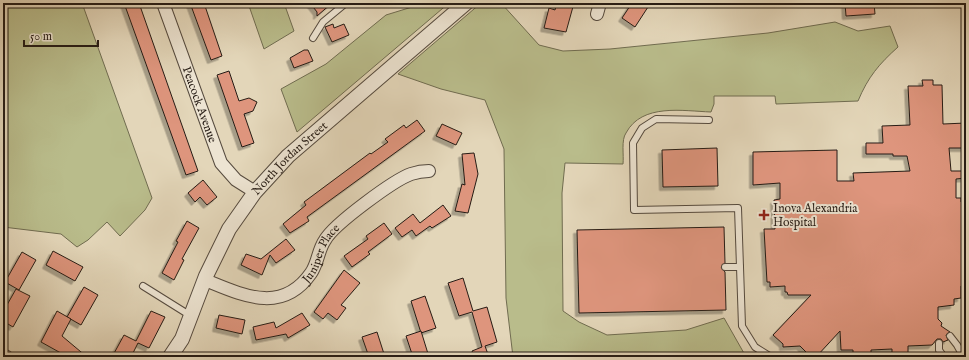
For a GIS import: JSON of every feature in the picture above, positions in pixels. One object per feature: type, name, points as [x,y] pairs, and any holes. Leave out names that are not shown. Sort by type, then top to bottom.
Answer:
[{"type":"street","name":"Peacock Avenue","points":[[164,3],[221,163],[236,180],[255,192]]},
{"type":"street","name":"North Jordan Street","points":[[170,357],[182,339],[205,280],[229,229],[255,192],[288,156],[466,3]]},
{"type":"street","name":"Juniper Place","points":[[205,280],[254,299],[274,297],[294,291],[312,272],[323,243],[339,224],[398,180],[411,174],[429,171]]},
{"type":"street","points":[[3,355],[7,357]]},
{"type":"lane","points":[[313,38],[323,22],[346,3]]},
{"type":"lane","points":[[708,120],[656,119],[642,128],[633,143],[634,210],[738,208],[742,326],[755,347],[771,357]]},
{"type":"lane","points":[[725,267],[740,267]]},
{"type":"lane","points":[[143,286],[191,316]]},
{"type":"lane","points":[[950,336],[962,355]]},
{"type":"lane","points":[[939,343],[939,350],[944,357]]},
{"type":"green space","points":[[3,3],[82,3],[152,198],[145,210],[120,236],[107,222],[88,240],[77,247],[61,234],[3,227]]},
{"type":"green space","points":[[248,3],[284,3],[294,31],[264,49]]},
{"type":"green space","points":[[425,3],[449,3],[297,132],[281,89],[326,64],[386,15]]},
{"type":"green space","points":[[481,3],[501,3],[539,45],[563,51],[610,49],[768,33],[835,22],[858,31],[890,26],[898,47],[875,71],[858,101],[776,104],[775,96],[714,96],[714,104],[711,112],[676,110],[664,111],[642,117],[633,123],[624,136],[623,164],[565,163],[562,193],[563,311],[579,322],[607,335],[686,330],[724,318],[745,355],[748,357],[513,357],[506,298],[504,149],[485,100],[441,89],[398,74]]},
{"type":"building","points":[[124,3],[139,3],[198,171],[186,175]]},
{"type":"building","points":[[190,3],[204,3],[222,56],[211,60]]},
{"type":"building","points":[[310,3],[332,3],[317,16],[317,12]]},
{"type":"building","points":[[557,3],[574,3],[566,32],[544,28],[549,8],[555,10]]},
{"type":"building","points":[[632,3],[642,3],[648,7],[635,27],[622,18]]},
{"type":"building","points":[[845,3],[874,3],[875,14],[846,16]]},
{"type":"building","points":[[333,24],[334,28],[344,24],[349,35],[332,42],[325,27]]},
{"type":"building","points":[[304,50],[308,50],[313,61],[294,68],[290,58]]},
{"type":"building","points":[[229,71],[239,101],[249,98],[257,102],[253,111],[244,114],[254,143],[242,147],[217,75]]},
{"type":"building","points":[[922,80],[933,80],[933,85],[942,85],[943,124],[966,123],[966,148],[949,148],[951,171],[966,171],[966,178],[956,179],[956,198],[961,198],[961,202],[966,202],[966,286],[961,286],[961,298],[954,299],[954,305],[938,307],[938,319],[942,323],[941,326],[950,332],[946,335],[948,340],[943,342],[941,339],[937,339],[932,345],[908,346],[908,357],[892,357],[892,349],[871,350],[871,357],[853,357],[853,350],[841,350],[840,331],[816,357],[811,357],[800,346],[783,347],[783,344],[773,335],[811,295],[788,295],[787,292],[785,292],[785,286],[770,287],[770,282],[767,282],[764,229],[775,229],[774,200],[780,199],[780,183],[753,185],[753,152],[837,150],[837,181],[854,181],[853,173],[910,171],[907,156],[893,156],[893,154],[866,154],[866,143],[883,143],[882,126],[910,125],[908,86],[923,86]]},
{"type":"building","points":[[417,120],[425,131],[307,217],[309,221],[290,233],[283,224],[306,205],[304,202],[370,153],[371,154],[388,142],[385,139],[404,125],[406,128]]},
{"type":"building","points":[[442,124],[462,133],[456,145],[436,136]]},
{"type":"building","points":[[717,148],[718,186],[663,187],[662,150]]},
{"type":"building","points":[[474,153],[478,174],[468,213],[455,211],[462,184],[465,185],[462,154]]},
{"type":"building","points":[[203,180],[217,197],[207,205],[200,197],[195,202],[188,193]]},
{"type":"building","points":[[443,205],[451,216],[432,228],[430,226],[416,236],[412,230],[402,237],[395,228],[413,214],[420,223]]},
{"type":"building","points":[[187,221],[199,228],[182,259],[184,260],[174,280],[162,273],[178,242],[176,241]]},
{"type":"building","points":[[384,223],[392,234],[368,252],[370,254],[352,267],[344,256],[368,239],[366,236]]},
{"type":"building","points":[[724,227],[725,263],[721,267],[725,272],[726,310],[579,313],[577,230]]},
{"type":"building","points":[[286,239],[295,250],[276,263],[270,255],[262,275],[241,265],[246,254],[261,259]]},
{"type":"building","points":[[53,251],[83,267],[75,281],[46,265]]},
{"type":"building","points":[[22,252],[36,260],[19,290],[5,282]]},
{"type":"building","points":[[344,270],[360,283],[341,305],[346,308],[337,320],[328,313],[323,319],[314,312]]},
{"type":"building","points":[[463,278],[473,311],[487,307],[497,342],[485,346],[489,357],[474,357],[472,351],[482,347],[472,312],[459,316],[448,283]]},
{"type":"building","points":[[84,287],[98,295],[81,325],[67,317]]},
{"type":"building","points":[[16,289],[30,296],[13,327],[3,321],[3,312]]},
{"type":"building","points":[[425,296],[436,328],[421,333],[411,301]]},
{"type":"building","points":[[57,311],[71,319],[62,336],[87,357],[68,357],[41,342]]},
{"type":"building","points":[[151,311],[165,317],[149,348],[138,343],[131,357],[112,357],[124,335],[136,341]]},
{"type":"building","points":[[302,313],[310,325],[288,338],[286,334],[256,340],[253,327],[274,322],[276,328]]},
{"type":"building","points":[[219,315],[245,320],[242,334],[216,328]]},
{"type":"building","points":[[421,331],[429,357],[413,357],[406,336]]},
{"type":"building","points":[[377,332],[385,357],[369,357],[362,337]]},
{"type":"place","name":"Inova Alexandria Hospital","points":[[764,215]]}]
